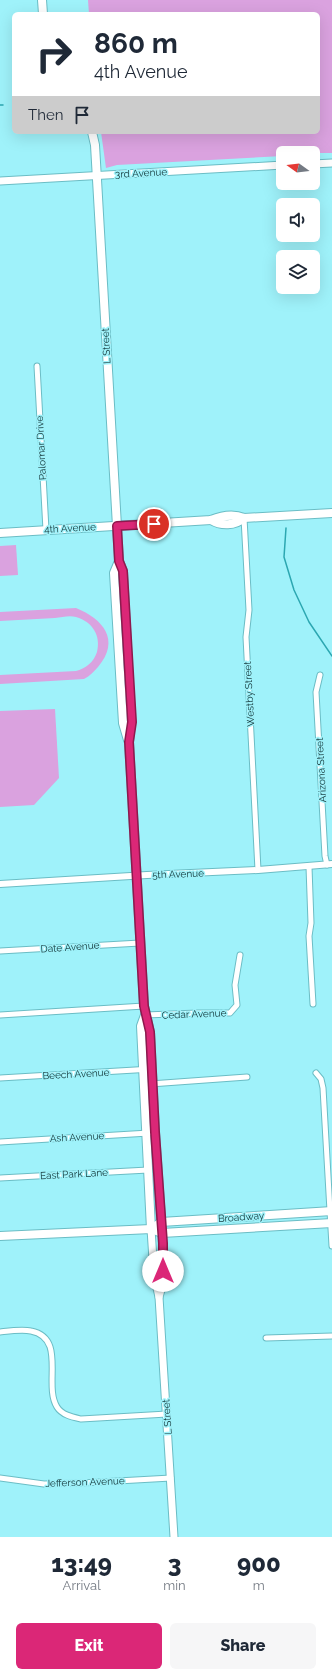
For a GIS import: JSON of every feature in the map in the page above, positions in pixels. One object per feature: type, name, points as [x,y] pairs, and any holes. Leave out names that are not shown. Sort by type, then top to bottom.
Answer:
[{"type":"main road","points":[[42,0],[43,12]]},
{"type":"main road","name":"L Street","points":[[92,134],[95,145],[119,561],[123,571],[128,645],[132,722],[129,742],[145,1016],[141,1026],[148,1070],[151,1132],[162,1222],[163,1283],[159,1298]]},
{"type":"main road","points":[[320,164],[332,163]]},
{"type":"main road","name":"3rd Avenue","points":[[0,181],[276,165]]},
{"type":"main road","name":"4th Avenue","points":[[0,532],[211,520],[218,525],[238,523],[244,518],[332,513]]},
{"type":"main road","name":"L Street","points":[[151,1132],[148,1170],[151,1229],[154,1275],[159,1298],[174,1537]]},
{"type":"main road","name":"Broadway","points":[[151,1229],[162,1222],[331,1211]]},
{"type":"main road","name":"Broadway","points":[[0,1236],[151,1229],[162,1233],[331,1223]]},
{"type":"street","name":"Palomar Drive","points":[[37,366],[46,530]]},
{"type":"street","name":"Westby Street","points":[[244,518],[249,610],[246,637],[258,870]]},
{"type":"street","name":"Arizona Street","points":[[320,675],[316,692],[325,856],[330,865]]},
{"type":"street","name":"5th Avenue","points":[[0,884],[330,865]]},
{"type":"street","points":[[309,867],[311,924],[309,936],[313,1004]]},
{"type":"street","name":"Date Avenue","points":[[0,951],[140,943]]},
{"type":"street","name":"Cedar Avenue","points":[[145,1016],[230,1013],[237,1005],[235,985],[240,955]]},
{"type":"street","points":[[0,1015],[144,1006]]},
{"type":"street","name":"Beech Avenue","points":[[0,1078],[148,1070]]},
{"type":"street","points":[[316,1073],[321,1079],[323,1088],[332,1246]]},
{"type":"street","points":[[149,1084],[246,1077]]},
{"type":"street","name":"Ash Avenue","points":[[0,1142],[151,1132]]},
{"type":"street","name":"East Park Lane","points":[[0,1178],[148,1170]]},
{"type":"street","points":[[0,1332],[30,1330],[40,1334],[48,1341],[52,1362],[53,1397],[56,1406],[70,1417],[81,1419],[167,1414]]},
{"type":"street","points":[[266,1338],[332,1336]]},
{"type":"street","name":"Jefferson Avenue","points":[[0,1478],[44,1484],[171,1478]]},
{"type":"shaded area","points":[[88,0],[332,0],[332,153],[320,153],[320,146],[276,146],[276,156],[117,165],[106,168],[101,134],[320,134],[320,12],[89,12]]},
{"type":"shaded area","points":[[16,545],[18,575],[0,576],[0,546]]},
{"type":"shaded area","points":[[76,608],[94,618],[101,624],[108,639],[108,648],[105,657],[93,672],[84,679],[0,684],[0,675],[76,671],[86,667],[96,656],[98,640],[94,630],[87,622],[74,616],[0,621],[0,612]]},
{"type":"shaded area","points":[[55,709],[59,778],[34,805],[0,807],[0,711]]},
{"type":"waterway","points":[[286,528],[284,557],[294,590],[309,622],[332,656]]},
{"type":"route","points":[[154,524],[117,526],[119,561],[123,571],[132,722],[129,742],[144,1006],[145,1016],[150,1032],[163,1243],[163,1271]]}]
